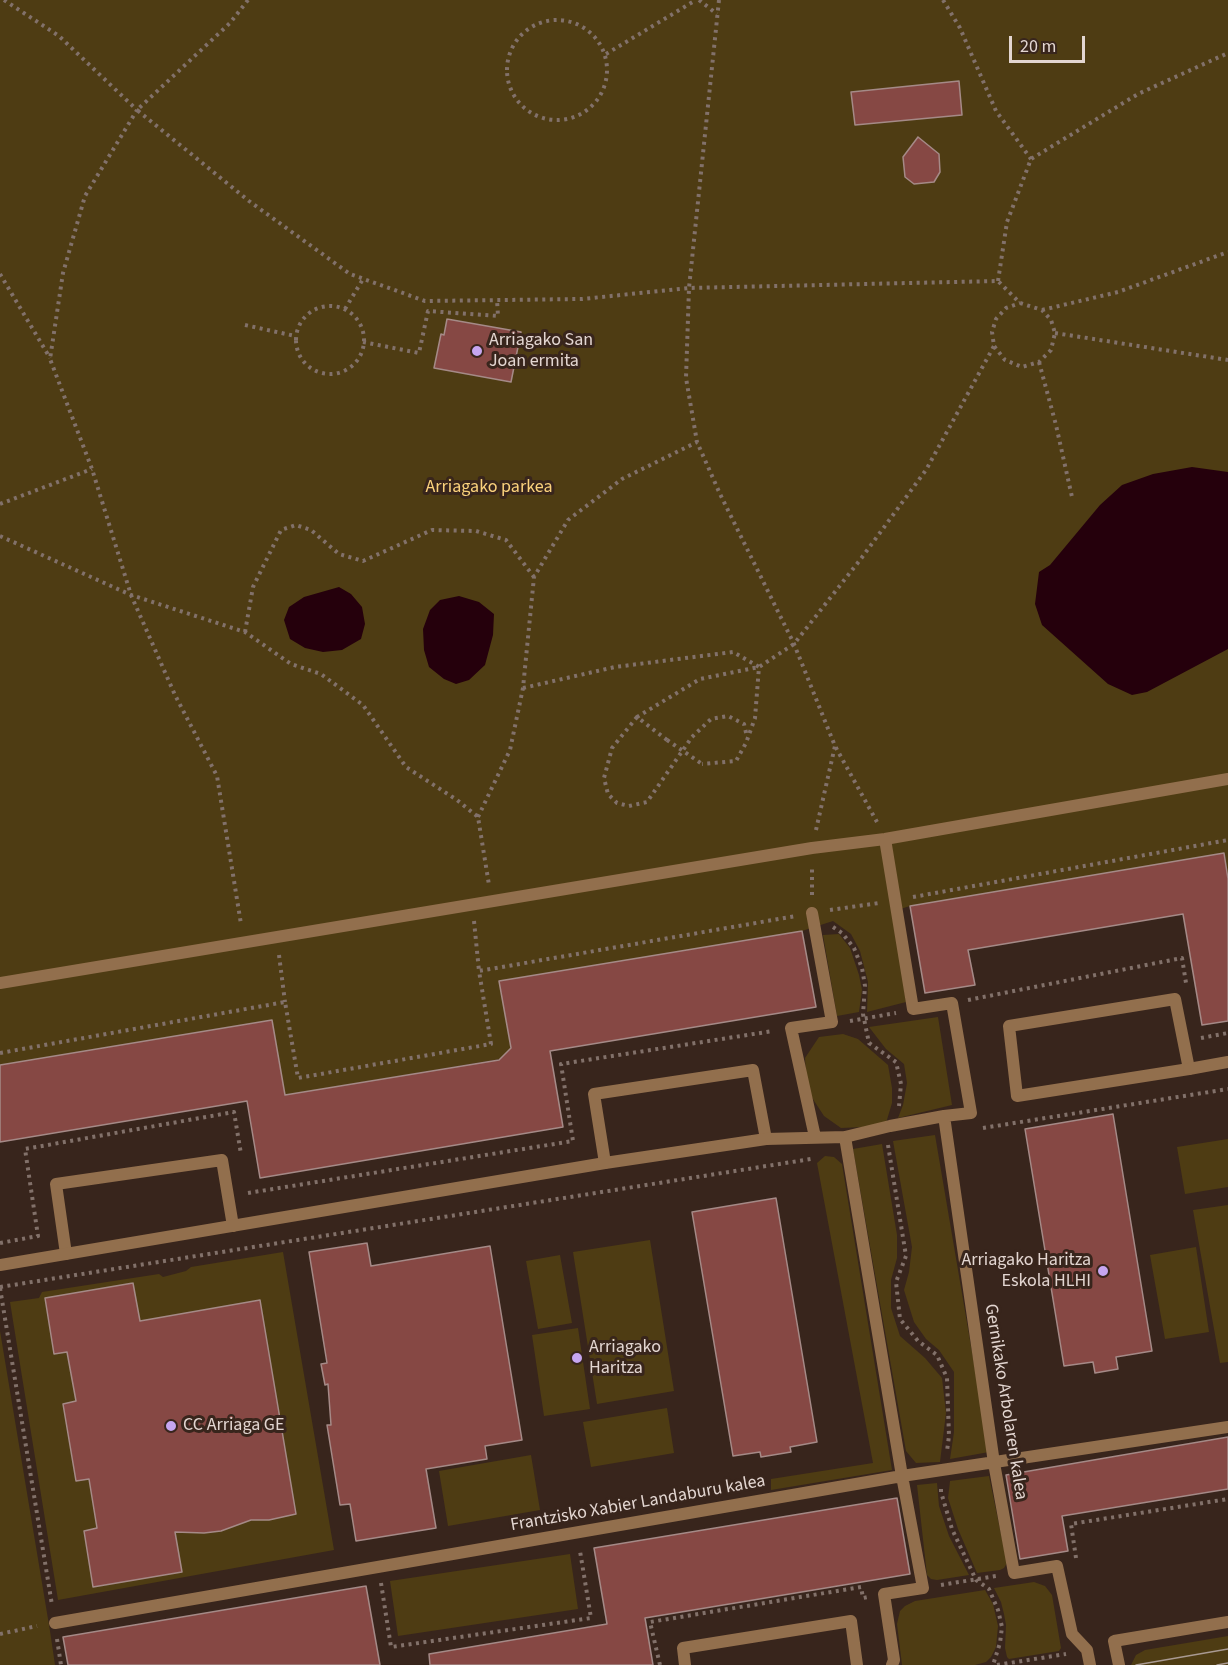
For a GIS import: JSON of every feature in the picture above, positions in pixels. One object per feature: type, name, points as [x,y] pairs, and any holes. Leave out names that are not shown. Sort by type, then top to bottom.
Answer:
[{"type":"street","points":[[0,983],[812,848],[885,839],[1228,779]]},
{"type":"street","points":[[0,1265],[605,1163],[766,1139],[846,1137],[890,1126],[971,1113],[952,1003],[913,1009],[885,839]]},
{"type":"street","points":[[812,913],[832,1022],[791,1028],[815,1137]]},
{"type":"street","points":[[1189,1069],[1174,999],[1009,1026],[1017,1096],[1189,1069],[1228,1062]]},
{"type":"street","points":[[605,1163],[594,1094],[753,1070],[766,1139]]},
{"type":"street","name":"Gernikako Arbolaren kalea","points":[[944,1116],[994,1463],[1014,1573]]},
{"type":"street","points":[[846,1137],[902,1476],[923,1588],[884,1594],[894,1660],[892,1665]]},
{"type":"street","points":[[66,1254],[56,1184],[222,1160],[233,1226]]},
{"type":"street","name":"Frantzisko Xabier Landaburu kalea","points":[[55,1623],[902,1476],[1228,1427]]},
{"type":"street","points":[[1014,1573],[1057,1566],[1072,1634],[1088,1650],[1090,1665]]},
{"type":"street","points":[[685,1665],[683,1648],[851,1621],[857,1665]]},
{"type":"street","points":[[1119,1665],[1114,1641],[1228,1622]]},
{"type":"path","points":[[4,0],[58,36],[137,110],[249,201],[350,274],[425,301],[582,299],[689,288],[999,281],[1020,303],[1042,310],[1051,320],[1055,333],[1051,350],[1039,362],[1022,366],[1005,360],[994,346],[992,332],[996,319],[1006,308],[1020,303]]},
{"type":"path","points":[[50,359],[63,273],[85,196],[137,110],[230,23],[248,0]]},
{"type":"path","points":[[606,54],[698,0],[717,14]]},
{"type":"path","points":[[719,0],[689,288],[686,378],[697,442],[794,644],[835,746],[885,839]]},
{"type":"path","points":[[943,0],[960,28],[996,111],[1031,159]]},
{"type":"path","points":[[556,18],[587,28],[606,54],[606,86],[587,112],[556,121],[536,115],[526,111],[507,86],[507,54],[526,28],[556,18]]},
{"type":"path","points":[[999,281],[1007,222],[1031,159],[1138,94],[1228,53]]},
{"type":"path","points":[[1042,310],[1118,291],[1228,252]]},
{"type":"path","points":[[0,274],[50,359],[92,469],[131,595],[176,695],[217,776],[240,911],[242,942]]},
{"type":"path","points":[[345,309],[363,279]]},
{"type":"path","points":[[363,342],[419,353],[428,311],[498,316],[497,300]]},
{"type":"path","points":[[329,305],[345,309],[358,320],[364,336],[362,352],[353,365],[338,373],[322,373],[307,366],[298,352],[295,336],[301,320],[313,309],[329,305]]},
{"type":"path","points":[[245,325],[295,336]]},
{"type":"path","points":[[1055,333],[1228,360]]},
{"type":"path","points":[[748,738],[744,724],[728,717],[711,719],[692,737],[647,802],[629,806],[618,803],[608,794],[604,778],[612,748],[637,717],[700,679],[759,667],[794,644],[860,560],[926,470],[994,346]]},
{"type":"path","points":[[1039,362],[1072,497]]},
{"type":"path","points":[[491,902],[478,817],[510,750],[523,688],[534,577],[568,520],[622,479],[697,442]]},
{"type":"path","points":[[0,504],[92,469]]},
{"type":"path","points":[[245,632],[253,587],[281,530],[296,525],[311,530],[339,554],[363,561],[432,530],[476,531],[506,540],[534,577]]},
{"type":"path","points":[[0,536],[131,595],[245,632],[291,664],[321,674],[363,705],[406,767],[457,800],[478,817]]},
{"type":"path","points":[[523,688],[615,667],[733,652],[759,667]]},
{"type":"path","points":[[637,717],[702,764],[736,760],[748,738],[755,718],[759,667]]},
{"type":"path","points":[[812,913],[812,848],[835,746]]},
{"type":"path","points":[[479,971],[812,913],[895,901],[1228,840]]},
{"type":"path","points":[[276,937],[298,1078],[491,1044],[479,971],[472,904]]},
{"type":"path","points":[[812,913],[842,933],[854,948],[862,968],[865,986],[864,1019],[869,1043],[896,1062],[901,1084],[899,1108],[890,1126],[888,1141],[906,1256],[896,1282],[900,1319],[918,1341],[937,1355],[947,1378],[949,1436],[941,1492],[952,1529],[976,1580],[989,1588],[998,1610],[1002,1627],[995,1665],[1088,1650]]},
{"type":"path","points":[[0,1053],[285,1002]]},
{"type":"path","points":[[832,1022],[864,1019],[913,1009]]},
{"type":"path","points":[[246,1184],[248,1195],[573,1141],[561,1064],[791,1028]]},
{"type":"path","points":[[982,1128],[1228,1089]]},
{"type":"path","points":[[0,1243],[38,1236],[25,1149],[234,1112],[243,1163]]},
{"type":"path","points":[[62,1665],[0,1288],[819,1157],[815,1137]]},
{"type":"path","points":[[1057,1566],[1077,1562],[1071,1524],[1228,1499]]},
{"type":"path","points":[[379,1567],[391,1647],[591,1617],[578,1532]]},
{"type":"path","points":[[923,1588],[1014,1573]]},
{"type":"path","points":[[660,1665],[650,1622],[861,1587],[863,1598],[884,1594]]},
{"type":"path","points":[[0,1634],[55,1623]]},
{"type":"green space","name":"Arriagako parkea","points":[[0,0],[1228,0],[1228,879],[1224,854],[910,906],[894,911],[906,1002],[867,1012],[868,982],[860,951],[851,934],[833,921],[802,931],[500,981],[512,1057],[285,1095],[272,1020],[0,1065]]},
{"type":"green space","points":[[839,934],[850,948],[862,990],[859,1012],[837,1016],[823,935]]},
{"type":"green space","points":[[938,1017],[952,1105],[898,1118],[907,1083],[904,1064],[886,1049],[869,1027]]},
{"type":"green space","points":[[843,1034],[858,1039],[888,1065],[892,1103],[886,1123],[841,1128],[824,1116],[807,1090],[805,1058],[819,1037]]},
{"type":"green space","points":[[935,1135],[989,1452],[950,1459],[954,1432],[954,1372],[939,1350],[926,1339],[914,1322],[904,1290],[912,1247],[893,1141]]},
{"type":"green space","points":[[1228,1139],[1228,1187],[1185,1194],[1177,1147]]},
{"type":"green space","points":[[882,1144],[897,1235],[897,1258],[891,1280],[891,1308],[900,1336],[925,1358],[942,1378],[946,1413],[940,1462],[916,1463],[906,1451],[853,1149]]},
{"type":"green space","points":[[825,1156],[834,1157],[842,1164],[892,1470],[771,1490],[771,1479],[873,1463],[817,1163]]},
{"type":"green space","points":[[1228,1205],[1228,1362],[1220,1363],[1193,1210]]},
{"type":"green space","points":[[650,1240],[674,1391],[597,1404],[573,1252]]},
{"type":"green space","points":[[1196,1247],[1209,1332],[1165,1339],[1150,1255]]},
{"type":"green space","name":"CC Arriaga GE","points":[[283,1252],[334,1550],[58,1600],[10,1302],[39,1298],[42,1292],[159,1274],[163,1277],[186,1271],[191,1267]]},
{"type":"green space","points":[[560,1255],[572,1323],[538,1329],[526,1261]]},
{"type":"green space","points":[[578,1328],[590,1409],[544,1416],[532,1335]]},
{"type":"green space","points":[[0,1331],[50,1631],[55,1665],[0,1665]]},
{"type":"green space","points":[[667,1408],[674,1453],[591,1467],[583,1422]]},
{"type":"green space","points":[[531,1455],[540,1510],[448,1526],[439,1471]]},
{"type":"green space","points":[[989,1476],[1007,1563],[1000,1570],[977,1573],[958,1529],[948,1498],[950,1481]]},
{"type":"green space","points":[[937,1483],[939,1506],[949,1536],[969,1575],[937,1580],[927,1575],[917,1485]]},
{"type":"green space","points":[[570,1554],[578,1609],[398,1636],[390,1581]]},
{"type":"green space","points":[[1034,1582],[1045,1586],[1052,1595],[1061,1648],[1059,1651],[1009,1659],[1005,1648],[1004,1614],[994,1588]]},
{"type":"green space","points":[[985,1590],[993,1604],[998,1626],[996,1647],[986,1662],[975,1665],[902,1665],[897,1624],[900,1611],[905,1606],[915,1601]]},
{"type":"green space","points":[[1228,1636],[1228,1665],[1131,1665],[1136,1655],[1145,1650]]},
{"type":"shaded area","points":[[1192,467],[1228,472],[1228,649],[1147,692],[1132,695],[1108,684],[1042,625],[1035,604],[1039,572],[1050,565],[1100,505],[1122,485],[1153,474]]},
{"type":"shaded area","points":[[339,587],[351,594],[362,607],[365,624],[361,639],[342,650],[323,652],[305,648],[290,639],[284,620],[289,607],[304,597]]},
{"type":"shaded area","points":[[459,596],[479,602],[494,614],[493,635],[485,665],[469,680],[456,684],[444,679],[429,667],[424,650],[423,629],[430,610],[440,600]]},
{"type":"building","points":[[959,81],[962,115],[855,125],[851,92]]},
{"type":"building","points":[[918,137],[939,154],[940,172],[934,182],[914,184],[905,177],[903,157]]},
{"type":"building","name":"Arriagako San Joan ermita","points":[[447,319],[521,332],[511,382],[434,368],[441,334],[444,335]]},
{"type":"building","points":[[1224,853],[1228,879],[1228,1021],[1202,1025],[1183,914],[968,950],[975,985],[925,993],[910,906]]},
{"type":"building","points":[[802,931],[816,1007],[550,1051],[563,1127],[260,1178],[247,1101],[0,1142],[0,1065],[272,1020],[285,1095],[499,1060],[511,1048],[499,981]]},
{"type":"building","points":[[1113,1114],[1152,1351],[1116,1357],[1118,1369],[1095,1373],[1093,1362],[1064,1366],[1025,1129]]},
{"type":"building","points":[[776,1198],[817,1442],[790,1447],[791,1452],[761,1457],[760,1452],[733,1456],[692,1212]]},
{"type":"building","points":[[367,1243],[371,1266],[490,1246],[522,1440],[485,1446],[487,1459],[426,1469],[436,1528],[356,1541],[350,1504],[340,1505],[327,1425],[331,1425],[328,1384],[325,1385],[321,1364],[327,1363],[309,1252]]},
{"type":"building","name":"CC Arriaga GE","points":[[133,1283],[140,1321],[260,1300],[296,1514],[269,1520],[251,1520],[221,1531],[175,1532],[182,1572],[93,1587],[84,1531],[97,1528],[89,1479],[76,1481],[63,1404],[76,1401],[67,1352],[54,1354],[45,1298]]},
{"type":"building","points":[[1228,1437],[1228,1489],[1062,1516],[1068,1551],[1020,1559],[1006,1475]]},
{"type":"building","points":[[897,1498],[910,1574],[645,1618],[653,1665],[430,1665],[429,1654],[607,1624],[594,1548]]},
{"type":"building","points":[[366,1586],[380,1665],[68,1665],[63,1637]]},
{"type":"tram line","points":[[1136,1665],[1228,1649]]},
{"type":"tram line","points":[[1217,1665],[1228,1663]]},
{"type":"place","name":"Arriagako San Joan ermita","points":[[477,351]]},
{"type":"place","name":"Arriagako Haritza Eskola HLHI","points":[[1103,1271]]},
{"type":"place","name":"Arriagako Haritza","points":[[577,1358]]},
{"type":"place","name":"CC Arriaga GE","points":[[171,1426]]}]
